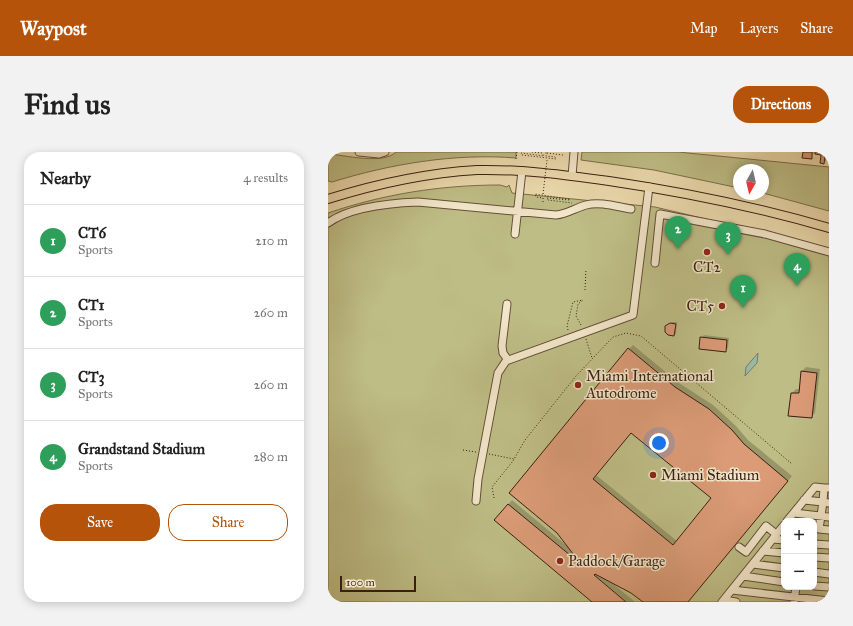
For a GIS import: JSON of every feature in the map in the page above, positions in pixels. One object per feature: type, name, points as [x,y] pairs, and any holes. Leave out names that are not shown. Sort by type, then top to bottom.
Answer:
[{"type":"main road","points":[[328,199],[385,183],[430,175],[476,170],[522,171],[572,176],[649,187],[726,202],[829,228]]},
{"type":"lane","points":[[359,152],[379,154],[385,152]]},
{"type":"lane","points":[[572,176],[574,152]]},
{"type":"lane","points":[[515,234],[522,171]]},
{"type":"lane","points":[[476,501],[478,479],[498,373],[502,366],[508,360],[633,315],[649,187]]},
{"type":"lane","points":[[328,223],[340,216],[367,208],[387,204],[418,202],[560,214],[587,205],[596,204],[631,208]]},
{"type":"lane","points":[[655,262],[660,214],[765,234],[829,252]]},
{"type":"lane","points":[[507,304],[502,346],[503,353],[508,360]]},
{"type":"lane","points":[[790,518],[815,487],[827,488],[826,503],[817,526]]},
{"type":"lane","points":[[804,500],[826,503]]},
{"type":"lane","points":[[794,513],[829,517]]},
{"type":"lane","points":[[739,547],[746,552],[766,526],[774,537],[781,539]]},
{"type":"lane","points":[[723,601],[781,529]]},
{"type":"lane","points":[[817,529],[829,530]]},
{"type":"lane","points":[[817,544],[829,545]]},
{"type":"lane","points":[[763,551],[781,553]]},
{"type":"lane","points":[[817,557],[829,558]]},
{"type":"lane","points":[[752,564],[781,568]]},
{"type":"lane","points":[[817,572],[829,574]]},
{"type":"lane","points":[[743,576],[781,582]]},
{"type":"lane","points":[[817,586],[829,587]]},
{"type":"lane","points":[[732,590],[794,599],[829,600]]},
{"type":"lane","points":[[723,601],[736,602]]},
{"type":"path","points":[[516,159],[517,152]]},
{"type":"path","points":[[532,152],[542,153],[544,156],[521,153],[522,155],[556,159],[555,157],[546,156],[546,153]]},
{"type":"path","points":[[546,153],[563,155]]},
{"type":"path","points":[[543,195],[547,159]]},
{"type":"path","points":[[543,202],[543,198],[535,196],[535,194],[569,198],[570,200],[547,198],[548,200],[575,203]]},
{"type":"path","points":[[584,290],[586,269]]},
{"type":"path","points":[[568,330],[567,326],[573,302],[583,300],[578,304],[576,316],[581,325]]},
{"type":"path","points":[[494,498],[492,487],[514,459],[523,442],[576,376],[592,359],[613,337],[626,333],[639,336],[792,464]]},
{"type":"path","points":[[585,336],[592,359]]},
{"type":"path","points":[[694,381],[699,374]]},
{"type":"path","points":[[463,450],[479,452]]},
{"type":"path","points":[[487,454],[514,459]]},
{"type":"shaded area","points":[[396,152],[516,152],[516,158],[470,157],[423,161],[377,170],[332,182],[328,181],[328,154],[373,159],[390,156]]},
{"type":"shaded area","points":[[582,152],[678,152],[829,167],[829,211],[769,195],[769,164],[733,164],[733,187],[654,170],[581,160]]},
{"type":"shaded area","name":"Miami International Autodrome","points":[[500,185],[507,187],[509,185],[512,193],[655,207],[829,248],[829,602],[328,602],[328,213],[349,206],[391,196],[456,187]]},
{"type":"shaded area","points":[[758,353],[757,363],[745,376],[746,367]]},
{"type":"building","points":[[803,152],[812,152],[812,159],[802,158]]},
{"type":"building","points":[[815,152],[827,152],[824,164],[820,163],[821,155],[815,154]]},
{"type":"building","points":[[670,323],[676,324],[674,336],[668,335],[665,332],[665,326]]},
{"type":"building","points":[[700,337],[727,340],[726,352],[699,349]]},
{"type":"building","name":"Miami Stadium","points":[[628,348],[675,387],[709,409],[732,430],[744,444],[788,481],[688,602],[643,602],[631,593],[595,574],[594,575],[626,602],[592,602],[494,520],[508,504],[576,560],[577,559],[557,533],[509,493]],"holes":[[[631,433],[711,498],[673,545],[593,479]]]},
{"type":"building","points":[[801,371],[817,373],[812,418],[788,416],[791,393],[799,393]]},
{"type":"place","name":"CT1","points":[[678,249]]},
{"type":"place","name":"CT2","points":[[707,252]]},
{"type":"place","name":"CT3","points":[[728,255]]},
{"type":"place","name":"Grandstand Stadium","points":[[797,286]]},
{"type":"place","name":"CT5","points":[[722,306]]},
{"type":"place","name":"CT6","points":[[743,308]]},
{"type":"place","name":"Miami International Autodrome","points":[[578,385]]},
{"type":"place","name":"Miami Stadium","points":[[653,475]]},
{"type":"place","name":"Paddock/Garage","points":[[560,561]]}]
